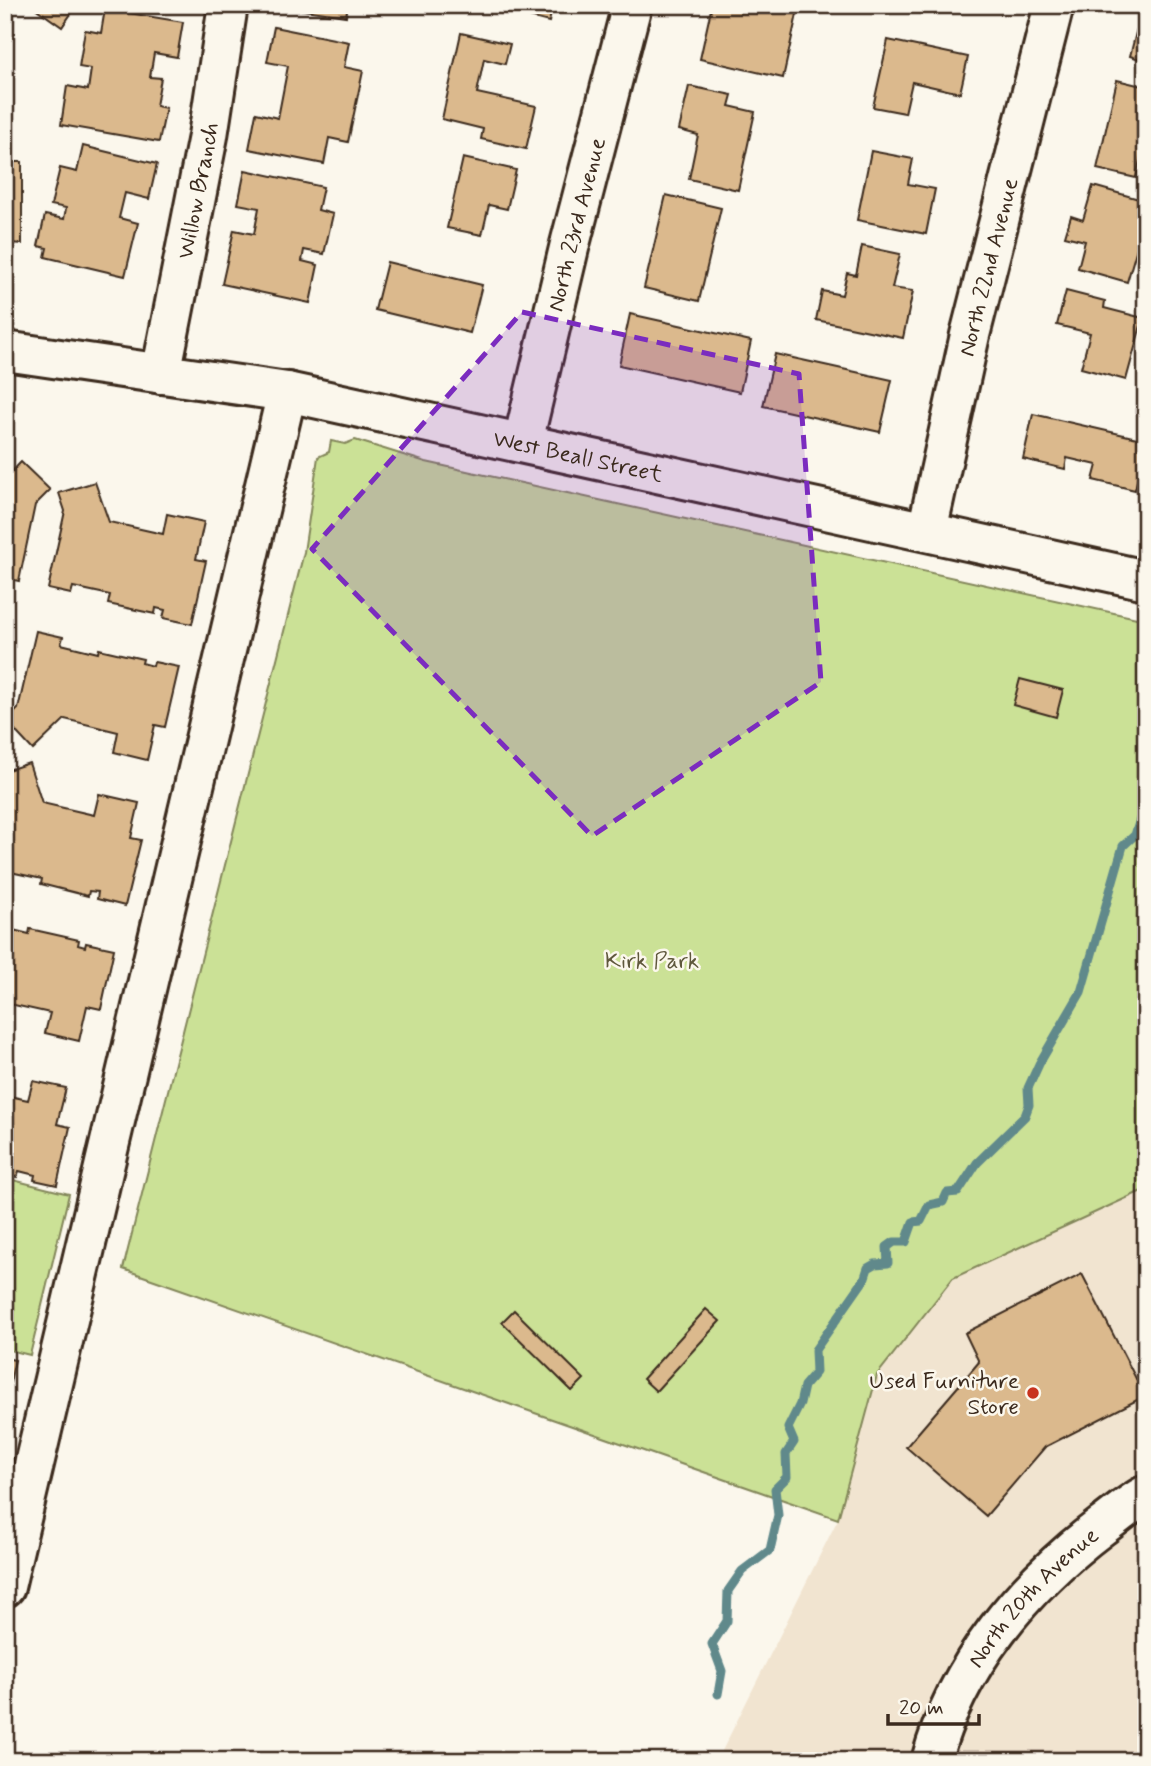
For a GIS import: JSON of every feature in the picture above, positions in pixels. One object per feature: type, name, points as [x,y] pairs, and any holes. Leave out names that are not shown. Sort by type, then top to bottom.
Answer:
[{"type":"street","name":"Willow Branch","points":[[161,374],[208,136],[229,5]]},
{"type":"street","name":"North 23rd Avenue","points":[[523,442],[569,248],[632,5]]},
{"type":"street","name":"North 22nd Avenue","points":[[927,531],[970,335],[1054,5]]},
{"type":"street","name":"West Beall Street","points":[[5,351],[287,392],[1146,580]]},
{"type":"street","points":[[5,1587],[287,392]]},
{"type":"street","name":"North 20th Avenue","points":[[931,1761],[954,1699],[976,1657],[1020,1602],[1076,1546],[1146,1495]]},
{"type":"highlighted area","points":[[522,312],[799,374],[821,682],[592,836],[312,549]]},
{"type":"shaded area","points":[[1146,1189],[1146,1761],[717,1761],[838,1519],[877,1375],[953,1278]]},
{"type":"green space","name":"Kirk Park","points":[[355,440],[426,462],[1146,620],[1146,1189],[953,1278],[877,1375],[838,1519],[123,1269],[304,552],[318,457],[329,452],[331,441],[345,444]]},
{"type":"green space","points":[[5,1178],[69,1194],[30,1355],[5,1349]]},
{"type":"building","points":[[31,5],[77,5],[62,27]]},
{"type":"building","points":[[270,5],[348,5],[346,16]]},
{"type":"building","points":[[494,5],[553,5],[549,22],[494,8]]},
{"type":"building","points":[[712,5],[799,5],[783,78],[700,59]]},
{"type":"building","points":[[1143,5],[1146,5],[1146,61],[1130,56]]},
{"type":"building","points":[[105,9],[183,22],[177,57],[154,53],[150,77],[161,78],[156,106],[166,108],[159,142],[61,125],[67,86],[88,90],[91,69],[79,67],[85,30],[101,33]]},
{"type":"building","points":[[274,27],[349,42],[344,67],[363,71],[348,142],[329,138],[324,164],[249,149],[256,113],[278,118],[288,66],[267,62]]},
{"type":"building","points":[[461,33],[510,44],[505,64],[484,59],[477,93],[536,106],[526,149],[481,139],[483,129],[442,119]]},
{"type":"building","points":[[888,40],[968,57],[960,93],[912,82],[905,113],[873,107]]},
{"type":"building","points":[[1117,80],[1146,87],[1146,152],[1142,151],[1136,178],[1097,169]]},
{"type":"building","points":[[689,86],[732,95],[729,106],[755,112],[738,190],[689,179],[698,135],[679,130]]},
{"type":"building","points":[[83,146],[157,164],[149,199],[125,193],[119,218],[138,223],[125,276],[45,257],[47,248],[38,246],[45,215],[64,219],[66,208],[51,205],[60,168],[77,172]]},
{"type":"building","points":[[871,151],[913,159],[908,184],[935,189],[926,234],[857,220]]},
{"type":"building","points":[[463,158],[516,170],[507,209],[489,205],[482,235],[447,228]]},
{"type":"building","points":[[5,162],[22,162],[22,244],[11,243],[11,251],[5,251]]},
{"type":"building","points":[[245,170],[323,187],[318,210],[333,214],[324,254],[304,250],[302,261],[318,265],[310,303],[222,284],[234,230],[254,234],[259,208],[238,204]]},
{"type":"building","points":[[1093,186],[1146,201],[1146,217],[1127,282],[1078,268],[1085,241],[1065,236],[1071,216],[1083,220]]},
{"type":"building","points":[[666,195],[721,208],[699,301],[644,288]]},
{"type":"building","points":[[862,246],[900,254],[892,288],[913,291],[903,338],[816,320],[822,291],[842,295],[847,273],[856,275]]},
{"type":"building","points":[[387,262],[482,285],[470,333],[375,310]]},
{"type":"building","points":[[1066,291],[1105,301],[1104,308],[1143,318],[1126,380],[1081,368],[1090,333],[1057,325]]},
{"type":"building","points":[[630,314],[751,341],[740,392],[619,365]]},
{"type":"building","points":[[775,354],[892,380],[880,432],[763,406]]},
{"type":"building","points":[[1033,414],[1146,440],[1135,490],[1093,480],[1097,465],[1067,458],[1065,469],[1023,459]]},
{"type":"building","points":[[21,462],[50,490],[35,505],[19,581],[5,578],[5,479]]},
{"type":"building","points":[[95,482],[109,522],[163,534],[167,514],[204,522],[196,559],[206,561],[192,624],[163,618],[165,610],[156,608],[155,614],[108,604],[110,595],[73,587],[71,594],[48,589],[65,511],[59,493]]},
{"type":"building","points":[[36,631],[63,637],[61,644],[98,653],[99,649],[143,659],[142,663],[153,666],[154,662],[179,667],[165,727],[155,725],[147,760],[114,752],[118,732],[65,719],[33,750],[6,721],[18,709]]},
{"type":"building","points":[[1020,679],[1063,690],[1056,717],[1013,705]]},
{"type":"building","points":[[29,763],[42,803],[94,815],[99,794],[139,803],[131,838],[141,840],[125,906],[97,899],[98,892],[89,891],[88,896],[41,884],[42,879],[6,871],[5,875],[5,771]]},
{"type":"building","points":[[5,928],[29,934],[30,929],[79,940],[78,945],[85,947],[86,943],[114,949],[101,1009],[87,1006],[79,1041],[45,1033],[50,1013],[5,1003]]},
{"type":"building","points":[[33,1081],[66,1088],[57,1124],[70,1127],[57,1185],[34,1180],[35,1175],[19,1171],[17,1177],[5,1175],[5,1095],[28,1100]]},
{"type":"building","points":[[1082,1274],[1145,1396],[1045,1447],[986,1516],[906,1447],[979,1362],[965,1333]]},
{"type":"building","points":[[706,1309],[720,1321],[656,1391],[643,1379]]},
{"type":"building","points":[[514,1310],[584,1379],[572,1391],[502,1322]]},
{"type":"building","points":[[5,1358],[15,1360],[5,1405]]},
{"type":"waterway","points":[[718,1694],[722,1671],[712,1644],[727,1621],[728,1591],[742,1571],[770,1550],[778,1515],[775,1489],[787,1477],[786,1454],[794,1442],[788,1428],[800,1404],[804,1386],[816,1372],[815,1350],[864,1280],[868,1268],[875,1264],[888,1263],[887,1247],[894,1242],[906,1242],[913,1222],[921,1221],[929,1205],[943,1202],[947,1193],[958,1192],[977,1163],[1025,1116],[1029,1105],[1028,1088],[1081,992],[1123,846],[1135,835],[1146,800]]},
{"type":"place","name":"Used Furniture Store","points":[[1033,1393]]}]
